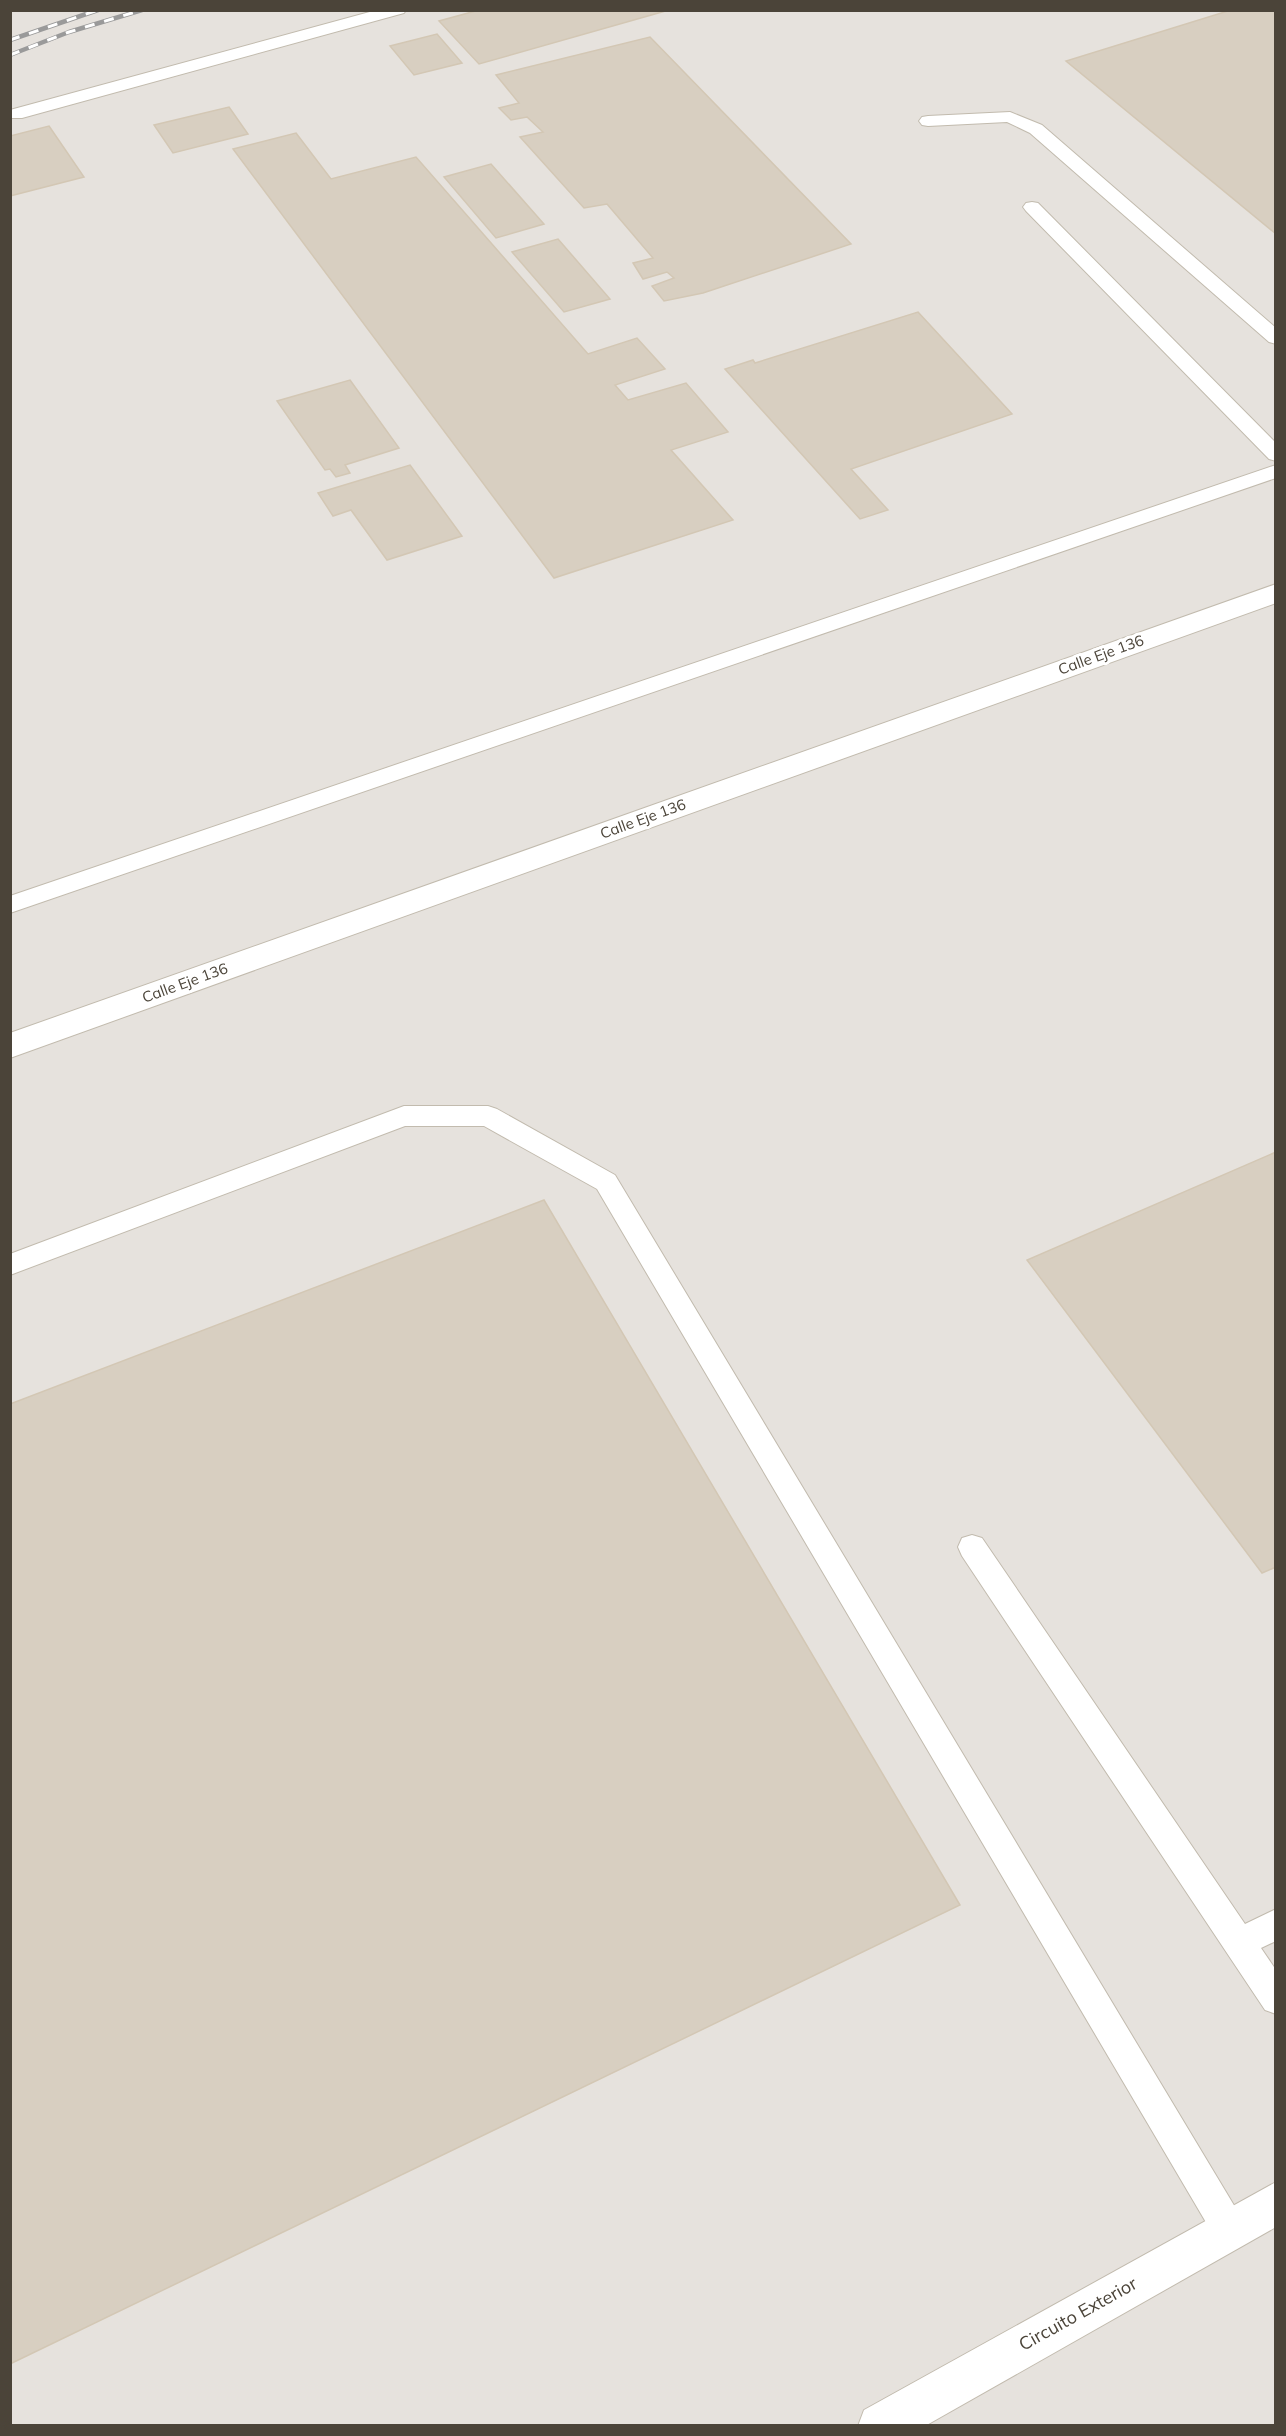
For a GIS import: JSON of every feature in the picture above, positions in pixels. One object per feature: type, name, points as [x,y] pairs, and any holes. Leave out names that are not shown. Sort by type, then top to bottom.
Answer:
[{"type":"street","name":"Calle Eje 136","points":[[10,1046],[1275,593]]},
{"type":"street","name":"Circuito Exterior","points":[[880,2426],[1275,2204]]},
{"type":"lane","points":[[16,114],[398,10]]},
{"type":"lane","points":[[928,121],[1010,117],[1036,129],[1275,338]]},
{"type":"lane","points":[[1032,207],[1275,455]]},
{"type":"lane","points":[[10,905],[1275,471]]},
{"type":"lane","points":[[10,1265],[404,1116],[489,1116],[606,1182],[1229,2229]]},
{"type":"lane","points":[[972,1547],[1240,1942],[1275,1999]]},
{"type":"lane","points":[[1240,1942],[1275,1924]]},
{"type":"shaded area","points":[[11,11],[1275,11],[1275,2425],[11,2426]]},
{"type":"building","points":[[479,10],[669,10],[479,64],[439,21]]},
{"type":"building","points":[[1231,10],[1276,10],[1276,234],[1066,61]]},
{"type":"building","points":[[437,34],[462,63],[414,75],[390,46]]},
{"type":"building","points":[[650,37],[851,244],[703,293],[664,301],[652,286],[674,278],[667,272],[643,279],[633,263],[653,258],[607,204],[584,208],[520,137],[543,132],[527,117],[511,120],[499,108],[519,103],[496,75]]},
{"type":"building","points":[[229,107],[248,134],[173,153],[154,125]]},
{"type":"building","points":[[49,126],[84,177],[10,196],[10,136]]},
{"type":"building","points":[[296,133],[331,179],[416,157],[588,354],[637,338],[665,369],[615,385],[628,400],[686,383],[728,432],[671,450],[733,520],[554,578],[233,149]]},
{"type":"building","points":[[491,164],[544,224],[496,238],[444,177]]},
{"type":"building","points":[[558,239],[610,299],[564,312],[512,252]]},
{"type":"building","points":[[918,312],[1012,414],[851,469],[888,510],[860,519],[725,369],[753,360],[755,363]]},
{"type":"building","points":[[350,380],[399,448],[345,465],[350,473],[336,477],[330,469],[325,470],[277,401]]},
{"type":"building","points":[[410,465],[462,536],[387,560],[351,510],[333,516],[318,493]]},
{"type":"building","points":[[1276,1152],[1276,1567],[1262,1573],[1027,1260]]},
{"type":"building","points":[[544,1200],[960,1905],[10,2364],[10,1404]]},
{"type":"railway","points":[[10,40],[98,10]]},
{"type":"railway","points":[[10,55],[69,32],[142,10]]}]
